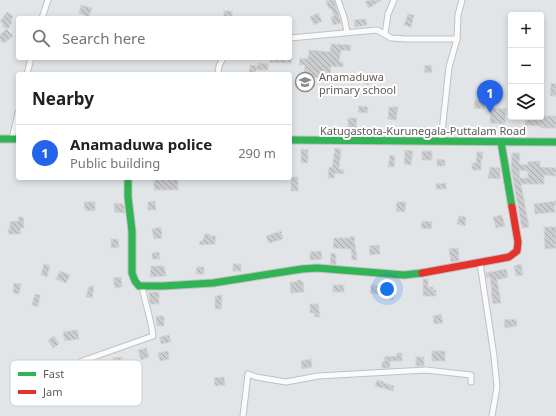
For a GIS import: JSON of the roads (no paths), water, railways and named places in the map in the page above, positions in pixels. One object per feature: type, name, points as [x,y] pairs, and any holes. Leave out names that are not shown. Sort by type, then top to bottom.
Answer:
[{"type":"main road","points":[[0,139],[15,139]]},
{"type":"main road","name":"Katugastota-Kurunegala-Puttalam Road","points":[[292,140],[556,142]]},
{"type":"main road","points":[[128,180],[128,197],[132,231],[132,273],[135,281],[140,286],[213,283],[317,268],[404,275],[424,273],[509,257],[517,251],[518,242],[501,142]]},
{"type":"street","points":[[43,16],[48,0]]},
{"type":"street","points":[[338,0],[347,32]]},
{"type":"street","points":[[385,34],[388,14],[393,2],[388,0]]},
{"type":"street","points":[[441,141],[449,67],[457,39],[458,15],[462,0]]},
{"type":"street","points":[[292,38],[377,30],[391,38],[457,39]]},
{"type":"street","points":[[28,72],[30,60]]},
{"type":"street","points":[[218,72],[222,60]]},
{"type":"street","points":[[480,263],[494,356],[497,387],[492,416]]},
{"type":"street","points":[[85,360],[153,336],[152,325],[144,299],[142,286]]},
{"type":"street","points":[[243,416],[248,374],[256,377],[286,382],[318,376],[426,370],[470,375],[471,382]]},
{"type":"place","name":"Anamaduwa primary school","points":[[305,82]]},
{"type":"place","name":"Anamaduwa police","points":[[490,113]]}]
